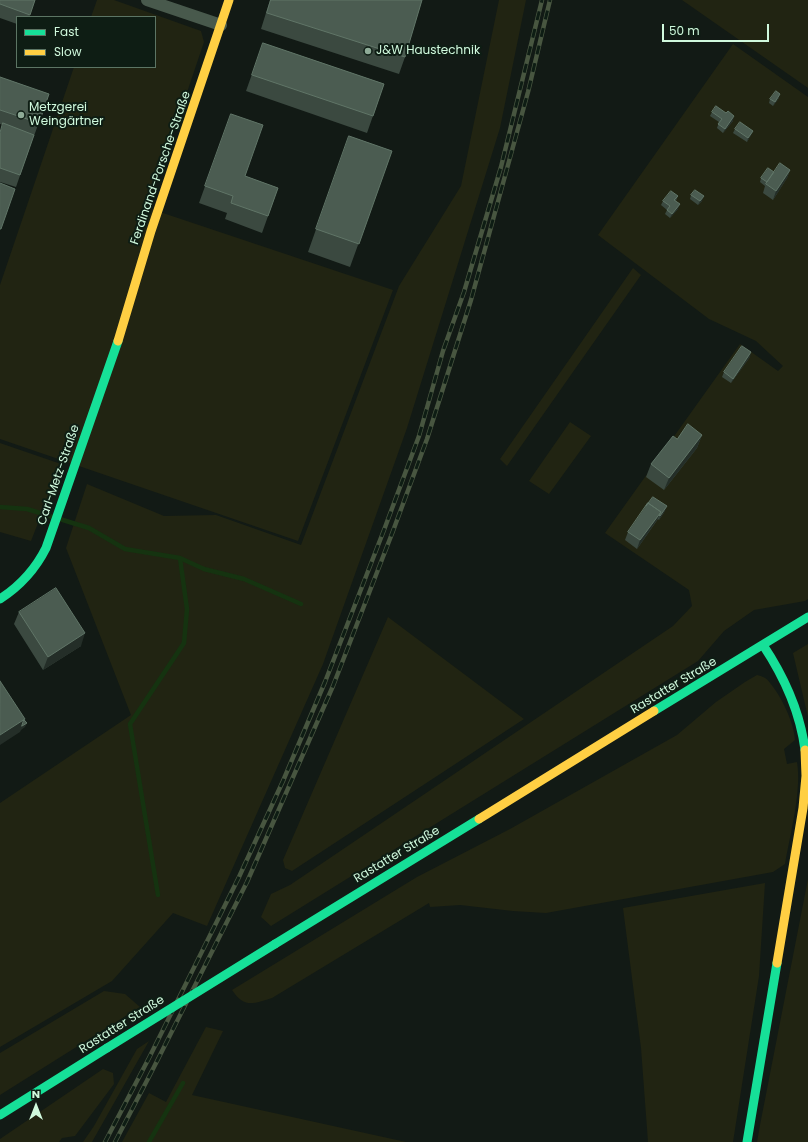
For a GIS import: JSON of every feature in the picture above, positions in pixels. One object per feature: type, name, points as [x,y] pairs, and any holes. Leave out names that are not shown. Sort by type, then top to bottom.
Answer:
[{"type":"street","points":[[147,0],[221,25]]},
{"type":"street","name":"Ferdinand-Porsche-Straße","points":[[116,344],[151,231],[229,0]]},
{"type":"street","name":"Carl-Metz-Straße","points":[[0,599],[21,584],[31,574],[45,552],[116,344]]},
{"type":"street","name":"Rastatter Straße","points":[[0,1115],[275,944],[808,617]]},
{"type":"street","points":[[746,1142],[803,808],[806,771],[804,737],[799,714],[775,661],[763,645]]},
{"type":"green space","points":[[97,0],[114,0],[201,31],[204,42],[148,208],[393,290],[298,541],[0,439],[0,285],[74,68],[156,68],[156,16],[91,16]]},
{"type":"green space","points":[[499,0],[526,0],[500,128],[407,428],[323,664],[207,926],[173,913],[112,981],[0,1047],[0,803],[131,715],[66,548],[87,484],[164,516],[216,515],[301,545],[399,286],[461,186]]},
{"type":"green space","points":[[682,0],[808,0],[808,88]]},
{"type":"green space","points":[[733,44],[808,97],[808,599],[805,601],[754,610],[724,631],[698,661],[271,926],[261,917],[271,894],[290,885],[673,626],[692,606],[689,590],[605,533],[740,344],[778,371],[783,366],[756,341],[709,319],[598,235]]},
{"type":"green space","points":[[633,268],[641,275],[507,466],[500,459]]},
{"type":"green space","points":[[570,422],[591,436],[549,494],[529,481]]},
{"type":"green space","points":[[0,443],[61,464],[31,541],[0,532]]},
{"type":"green space","points":[[388,617],[524,719],[292,871],[285,868],[283,860]]},
{"type":"green space","points":[[808,644],[808,717],[793,653]]},
{"type":"green space","points":[[757,675],[769,681],[790,717],[795,740],[784,749],[787,764],[797,762],[798,773],[795,813],[785,864],[773,872],[546,913],[460,905],[430,907],[429,903],[272,998],[249,1003],[241,1000],[232,990],[417,877],[510,829],[677,735],[716,702]]},
{"type":"green space","points":[[808,879],[808,1142],[757,1142],[760,1125]]},
{"type":"green space","points":[[765,883],[759,976],[733,1142],[648,1142],[641,1048],[623,908]]},
{"type":"green space","points":[[104,991],[125,994],[140,1007],[0,1095],[0,1053]]},
{"type":"green space","points":[[206,1027],[223,1031],[192,1095],[406,1142],[122,1142],[149,1093],[166,1102]]},
{"type":"green space","points":[[149,1041],[92,1142],[83,1142],[94,1126],[137,1049]]},
{"type":"green space","points":[[103,1069],[113,1073],[114,1084],[75,1136],[62,1138],[59,1142],[0,1142],[0,1139]]},
{"type":"building","points":[[0,0],[35,0],[30,15],[0,4]]},
{"type":"building","name":"J&W Haustechnik","points":[[271,0],[422,0],[405,57],[267,13]]},
{"type":"building","points":[[263,43],[384,84],[373,116],[252,75]]},
{"type":"building","points":[[0,77],[49,94],[39,123],[0,110]]},
{"type":"building","points":[[776,91],[780,94],[775,102],[770,99]]},
{"type":"building","points":[[716,106],[726,113],[728,111],[734,116],[725,129],[718,124],[722,119],[712,112]]},
{"type":"building","points":[[231,114],[263,125],[245,176],[278,188],[268,216],[231,203],[233,196],[205,186]]},
{"type":"building","points":[[740,122],[753,131],[748,138],[735,129]]},
{"type":"building","points":[[3,123],[34,135],[20,175],[0,168],[0,133]]},
{"type":"building","points":[[349,136],[392,151],[359,244],[316,229]]},
{"type":"building","points":[[780,163],[790,170],[776,191],[766,184]]},
{"type":"building","points":[[768,168],[774,172],[767,182],[761,178]]},
{"type":"building","points":[[0,183],[15,189],[1,229],[0,229]]},
{"type":"building","points":[[695,190],[704,196],[700,201],[691,195]]},
{"type":"building","points":[[671,191],[678,196],[674,200],[680,204],[672,214],[667,210],[670,206],[663,201]]},
{"type":"building","points":[[742,346],[751,352],[733,379],[724,372]]},
{"type":"building","points":[[688,424],[702,435],[669,478],[651,464],[673,436],[677,439]]},
{"type":"building","points":[[653,497],[667,506],[660,516],[659,515],[661,512],[648,503]]},
{"type":"building","points":[[648,503],[661,512],[640,540],[628,532]]},
{"type":"building","points":[[56,588],[85,633],[48,657],[19,612]]},
{"type":"building","points":[[0,681],[25,719],[0,735]]},
{"type":"building","points":[[24,720],[27,723],[22,726]]},
{"type":"waterway","points":[[0,507],[27,509],[89,528],[125,549],[180,558],[204,569],[244,579],[301,604]]},
{"type":"waterway","points":[[158,895],[130,724],[184,643],[187,609],[180,558]]},
{"type":"waterway","points":[[149,1142],[183,1083]]},
{"type":"railway","points":[[105,1142],[149,1058],[239,877],[283,781],[325,682],[384,530],[419,436],[443,351],[464,292],[501,167],[542,0]]},
{"type":"railway","points":[[115,1142],[247,882],[333,686],[393,531],[427,439],[471,300],[528,92],[550,0]]},
{"type":"traffic: fast","points":[[0,599],[14,589],[26,577],[46,548],[118,341]]},
{"type":"traffic: fast","points":[[654,711],[808,617]]},
{"type":"traffic: fast","points":[[763,645],[785,682],[795,708],[803,736],[805,750]]},
{"type":"traffic: fast","points":[[275,944],[479,819]]},
{"type":"traffic: fast","points":[[107,1048],[275,944]]},
{"type":"traffic: fast","points":[[747,1142],[777,963]]},
{"type":"traffic: fast","points":[[0,1115],[107,1048]]},
{"type":"traffic: slow","points":[[118,341],[151,231],[229,0]]},
{"type":"traffic: slow","points":[[479,819],[654,711]]},
{"type":"traffic: slow","points":[[777,963],[803,808],[806,776],[805,750]]},
{"type":"place","name":"J&W Haustechnik","points":[[368,51]]},
{"type":"place","name":"Metzgerei Weingärtner","points":[[21,115]]}]
